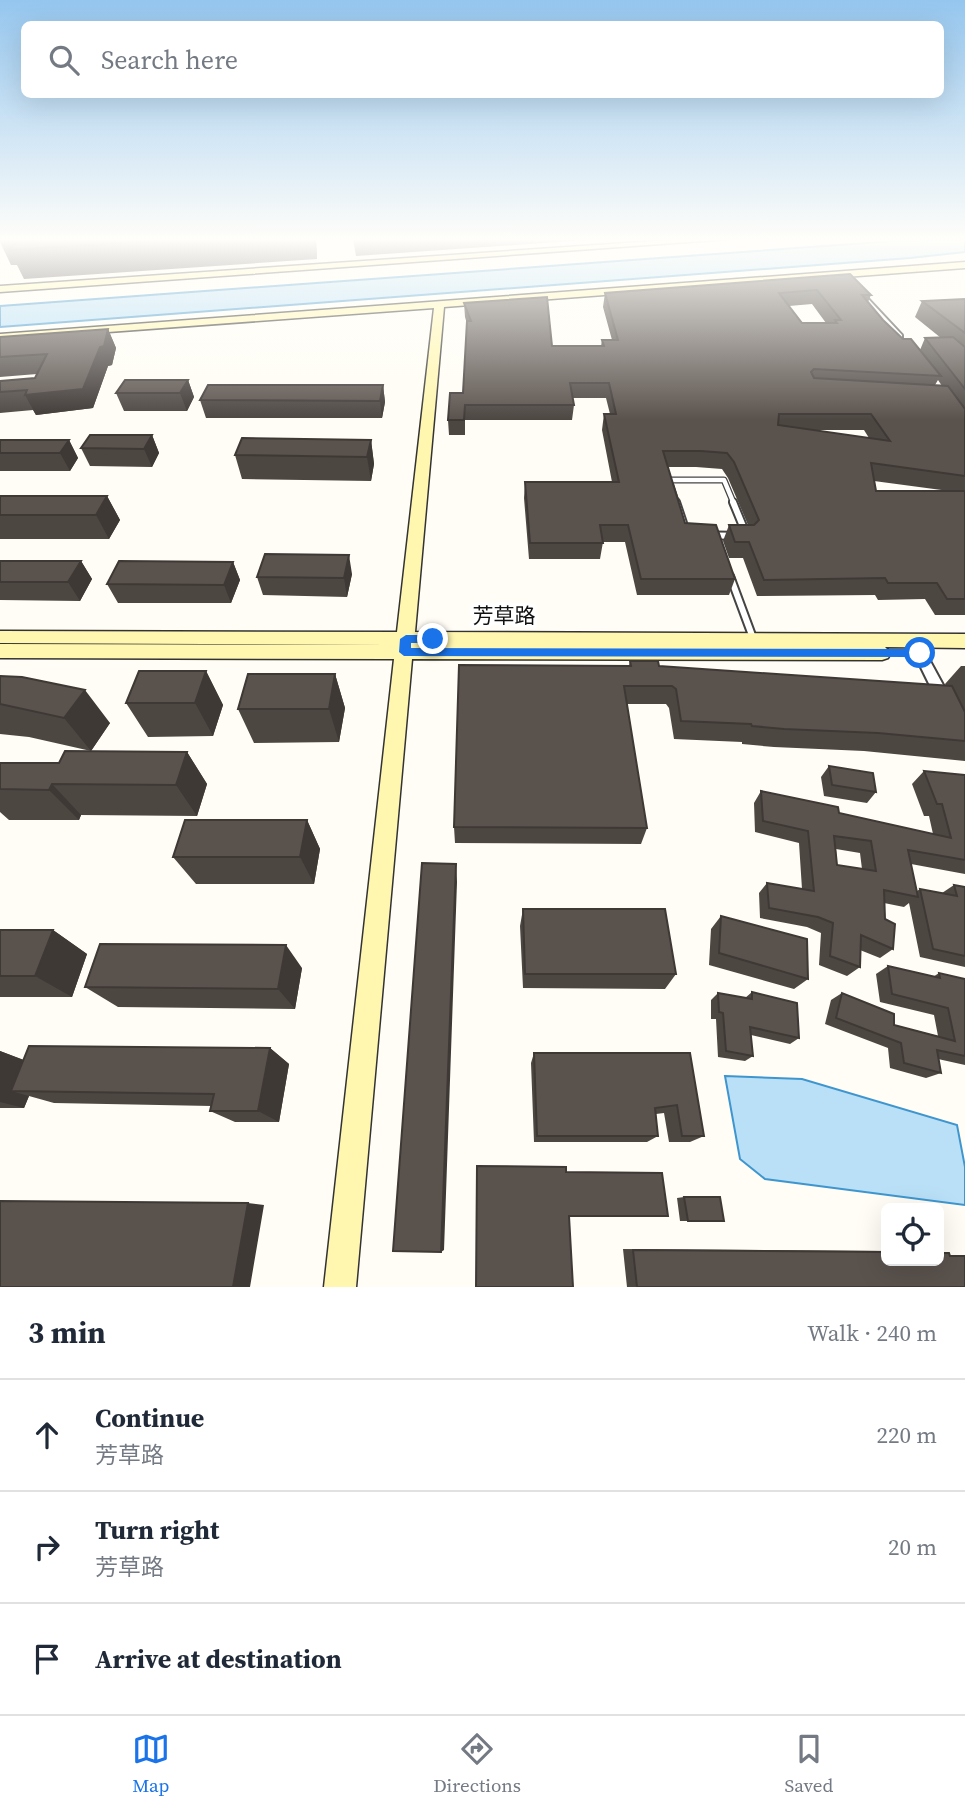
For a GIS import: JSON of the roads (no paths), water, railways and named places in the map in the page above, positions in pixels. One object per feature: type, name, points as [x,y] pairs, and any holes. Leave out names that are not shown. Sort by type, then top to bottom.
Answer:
[{"type":"street","points":[[0,337],[491,299]]},
{"type":"street","points":[[864,299],[904,343]]},
{"type":"street","points":[[340,1287],[439,303]]},
{"type":"street","name":"芳草路","points":[[0,637],[965,653]]},
{"type":"street","name":"芳草路","points":[[0,651],[753,640],[965,641]]},
{"type":"street","points":[[920,653],[949,710]]},
{"type":"lane","points":[[669,480],[724,480],[747,536],[715,536],[687,535],[669,480]]},
{"type":"lane","points":[[715,536],[720,549]]},
{"type":"lane","points":[[725,562],[753,640]]},
{"type":"water","points":[[95,299],[368,299],[0,327],[0,306]]},
{"type":"water","points":[[725,1076],[802,1079],[957,1125],[965,1167],[965,1205],[765,1179],[740,1159]]}]
